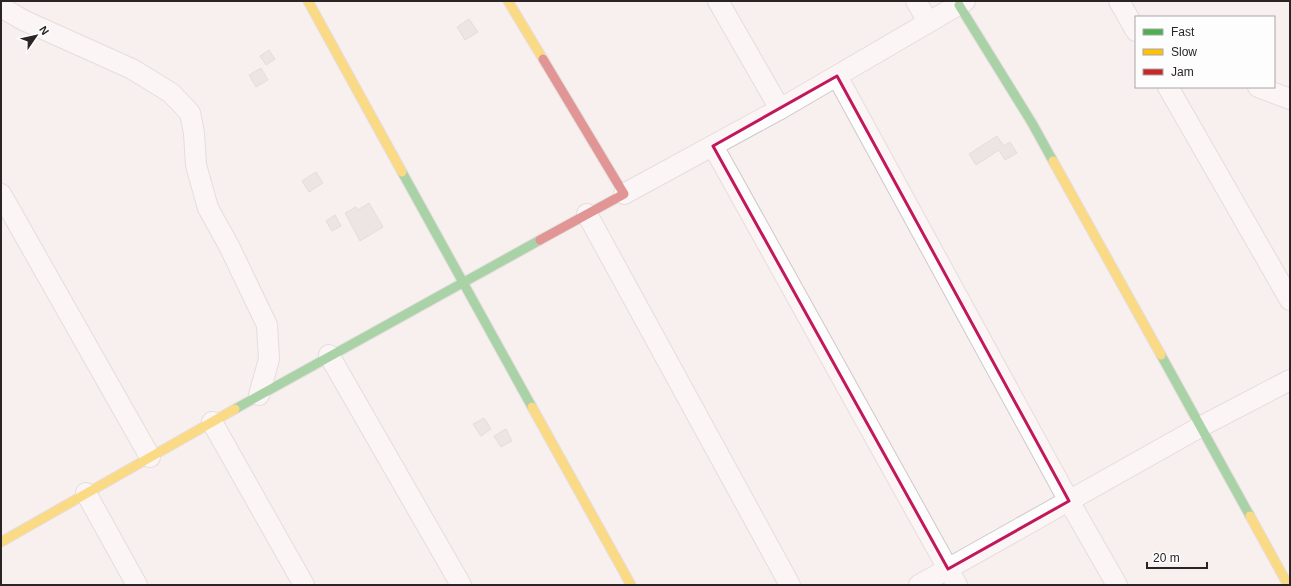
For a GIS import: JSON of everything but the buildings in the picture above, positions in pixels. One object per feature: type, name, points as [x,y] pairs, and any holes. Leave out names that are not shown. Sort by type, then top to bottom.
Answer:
[{"type":"street","points":[[308,1],[631,585]]},
{"type":"street","points":[[508,1],[624,194]]},
{"type":"street","points":[[718,1],[780,109]]},
{"type":"street","points":[[916,1],[928,22]]},
{"type":"street","points":[[1118,1],[1135,29]]},
{"type":"street","points":[[1,542],[329,356],[780,109],[962,3],[1032,122],[1288,585]]},
{"type":"street","points":[[1,7],[23,20],[132,69],[170,93],[190,113],[194,133],[196,165],[208,208],[229,246],[268,325],[269,359],[259,395]]},
{"type":"street","points":[[837,76],[1068,501],[1117,585]]},
{"type":"street","points":[[1169,88],[1290,300]]},
{"type":"street","points":[[1261,88],[1290,99]]},
{"type":"street","points":[[713,146],[952,577]]},
{"type":"street","points":[[1,194],[150,457]]},
{"type":"street","points":[[587,214],[790,585]]},
{"type":"street","points":[[329,356],[461,585]]},
{"type":"street","points":[[919,585],[952,577],[1068,501],[1200,427],[1290,380]]},
{"type":"street","points":[[212,422],[304,585]]},
{"type":"street","points":[[86,493],[137,585]]},
{"type":"highlighted area","points":[[837,76],[1069,501],[948,569],[713,146]]},
{"type":"traffic: fast","points":[[959,5],[1032,123],[1053,161]]},
{"type":"traffic: fast","points":[[402,172],[532,407]]},
{"type":"traffic: fast","points":[[235,409],[540,240]]},
{"type":"traffic: fast","points":[[1161,355],[1250,516]]},
{"type":"traffic: slow","points":[[308,1],[402,172]]},
{"type":"traffic: slow","points":[[508,1],[543,59]]},
{"type":"traffic: slow","points":[[1053,161],[1161,355]]},
{"type":"traffic: slow","points":[[532,407],[631,585]]},
{"type":"traffic: slow","points":[[1,542],[235,409]]},
{"type":"traffic: slow","points":[[1250,516],[1288,585]]},
{"type":"traffic: jam","points":[[540,240],[624,194],[543,59]]}]
